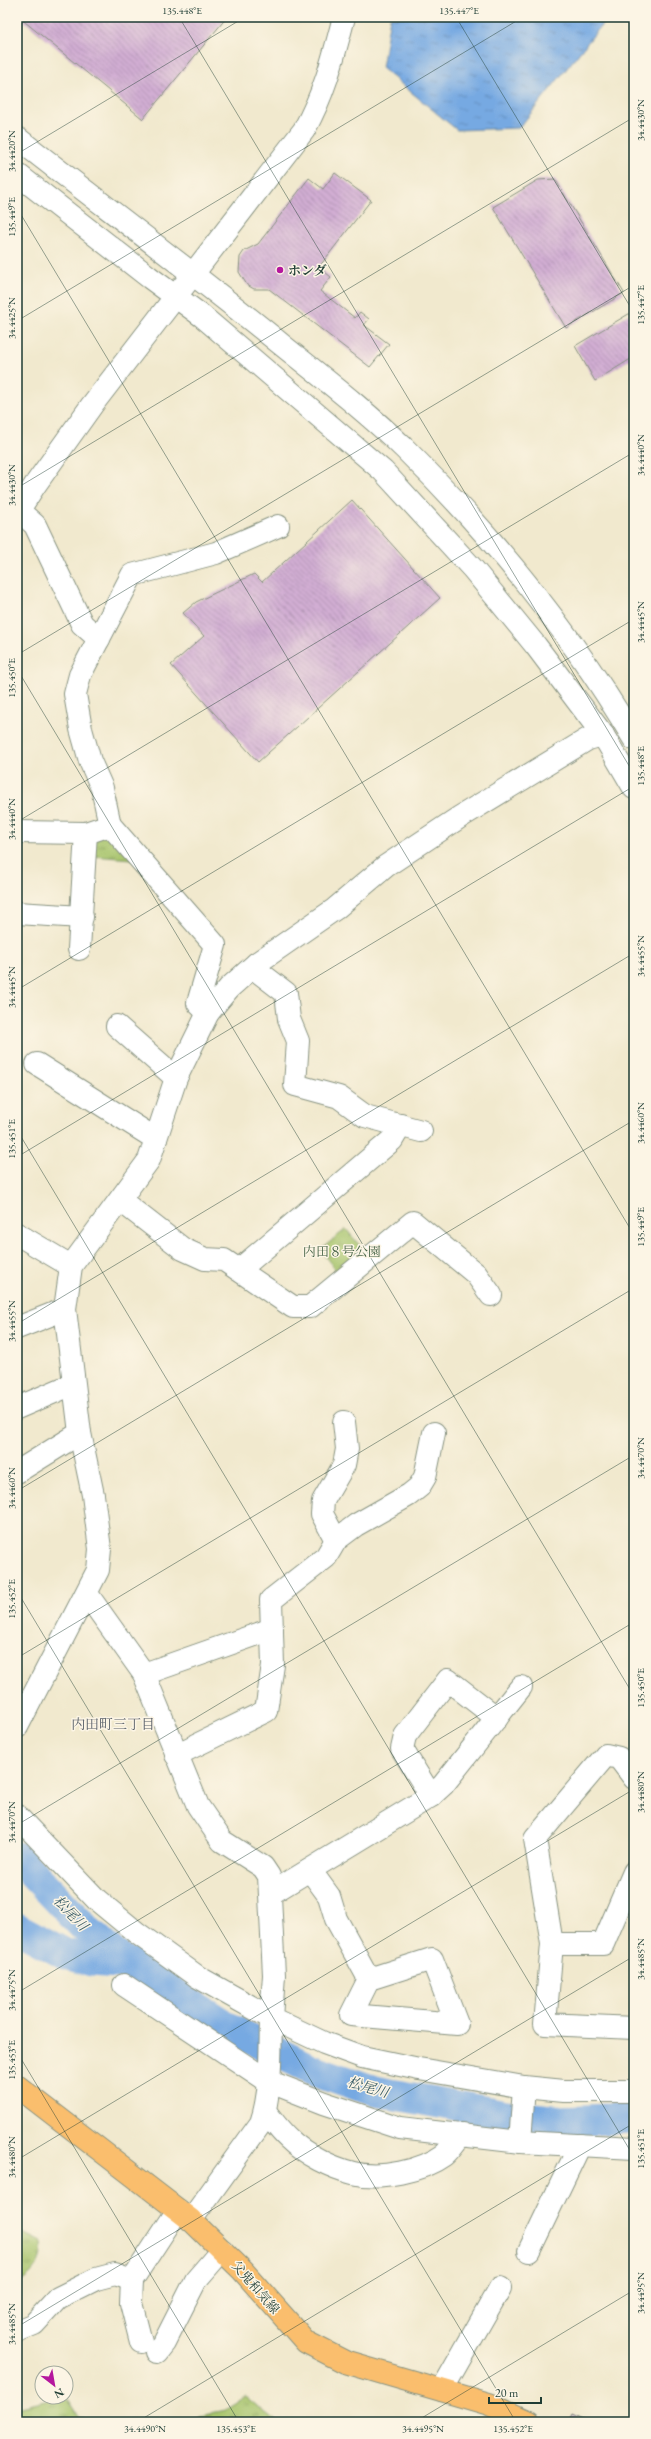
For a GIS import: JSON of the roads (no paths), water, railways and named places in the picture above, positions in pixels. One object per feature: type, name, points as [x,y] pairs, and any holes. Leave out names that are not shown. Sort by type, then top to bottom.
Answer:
[{"type":"main road","name":"父鬼和気線","points":[[17,2086],[185,2215],[222,2250],[306,2342],[345,2362],[490,2404],[529,2422]]},
{"type":"street","points":[[98,640],[82,624],[35,525],[18,512],[88,412],[192,274],[304,130],[318,105],[329,76],[344,17]]},
{"type":"street","points":[[17,138],[192,274],[362,410],[405,449],[496,548],[565,633],[634,739]]},
{"type":"street","points":[[17,174],[175,297],[202,316],[383,471],[473,569],[536,646],[603,735],[634,788]]},
{"type":"street","points":[[208,1013],[198,1003],[215,945],[110,825],[102,788],[90,761],[80,729],[75,694],[80,675],[132,575],[216,553],[278,526]]},
{"type":"street","points":[[17,1727],[87,1594],[98,1570],[100,1549],[93,1495],[80,1433],[65,1309],[71,1266],[149,1160],[176,1078],[208,1013],[229,988],[257,963],[335,909],[386,866],[423,840],[588,739],[603,735]]},
{"type":"street","points":[[17,832],[86,833],[110,825]]},
{"type":"street","points":[[79,949],[86,833]]},
{"type":"street","points":[[17,913],[82,917]]},
{"type":"street","points":[[239,1270],[392,1140],[411,1128],[364,1116],[339,1097],[293,1093],[305,1042],[289,1019],[286,993],[260,973],[257,963]]},
{"type":"street","points":[[117,1026],[176,1078]]},
{"type":"street","points":[[48,1064],[94,1110],[156,1139]]},
{"type":"street","points":[[120,1200],[183,1249],[205,1259],[224,1260],[293,1307],[310,1307],[413,1222],[476,1274],[491,1295]]},
{"type":"street","points":[[18,1238],[71,1266]]},
{"type":"street","points":[[17,1328],[65,1309]]},
{"type":"street","points":[[17,1408],[73,1384]]},
{"type":"street","points":[[336,1540],[322,1514],[324,1500],[344,1464],[347,1449],[344,1422]]},
{"type":"street","points":[[17,1472],[80,1433]]},
{"type":"street","points":[[176,1755],[266,1711],[273,1665],[271,1600],[326,1557],[336,1540],[356,1525],[409,1495],[419,1486],[424,1477],[434,1433]]},
{"type":"street","points":[[87,1594],[144,1674],[176,1755],[202,1812],[222,1841],[263,1867],[269,1876],[274,1975],[265,2111],[261,2123],[132,2280],[130,2303],[149,2347],[164,2343],[196,2280],[222,2250]]},
{"type":"street","points":[[144,1674],[272,1629]]},
{"type":"street","points":[[431,1796],[402,1749],[405,1736],[448,1680],[497,1718]]},
{"type":"street","points":[[270,1894],[431,1796],[443,1785],[521,1687]]},
{"type":"street","points":[[634,1778],[619,1758],[606,1755],[535,1839],[552,1944],[545,2024],[634,2028]]},
{"type":"street","points":[[17,1816],[97,1900],[137,1933],[198,1977],[271,2023],[362,2057],[524,2090],[634,2091]]},
{"type":"street","points":[[310,1870],[329,1896],[336,1920],[369,1979]]},
{"type":"street","points":[[552,1944],[603,1944],[634,1872]]},
{"type":"street","points":[[432,1959],[457,2024],[351,2015],[369,1979],[432,1959]]},
{"type":"street","points":[[124,1985],[268,2076],[324,2103],[400,2128],[520,2140],[634,2148]]},
{"type":"street","points":[[520,2140],[524,2090]]},
{"type":"street","points":[[265,2111],[289,2140],[331,2165],[354,2173],[374,2175],[402,2171],[431,2163],[445,2154],[462,2134]]},
{"type":"street","points":[[529,2251],[580,2145]]},
{"type":"street","points":[[17,2331],[34,2324],[58,2298],[96,2279],[115,2274],[132,2280]]},
{"type":"street","points":[[442,2390],[500,2288]]},
{"type":"water","points":[[390,17],[608,17],[519,128],[457,130],[382,68]]},
{"type":"waterway","name":"松尾川","points":[[17,1857],[85,1928],[114,1954],[231,2029],[311,2069],[374,2091],[506,2115],[560,2121],[634,2118]]},
{"type":"waterway","name":"松尾川","points":[[17,1928],[65,1954],[92,1961],[130,1964]]},
{"type":"place","name":"ホンダ","points":[[280,270]]},
{"type":"district","name":"内田町三丁目","points":[[113,1724]]},
{"type":"park label","name":"内田８号公園","points":[[342,1251]]}]
